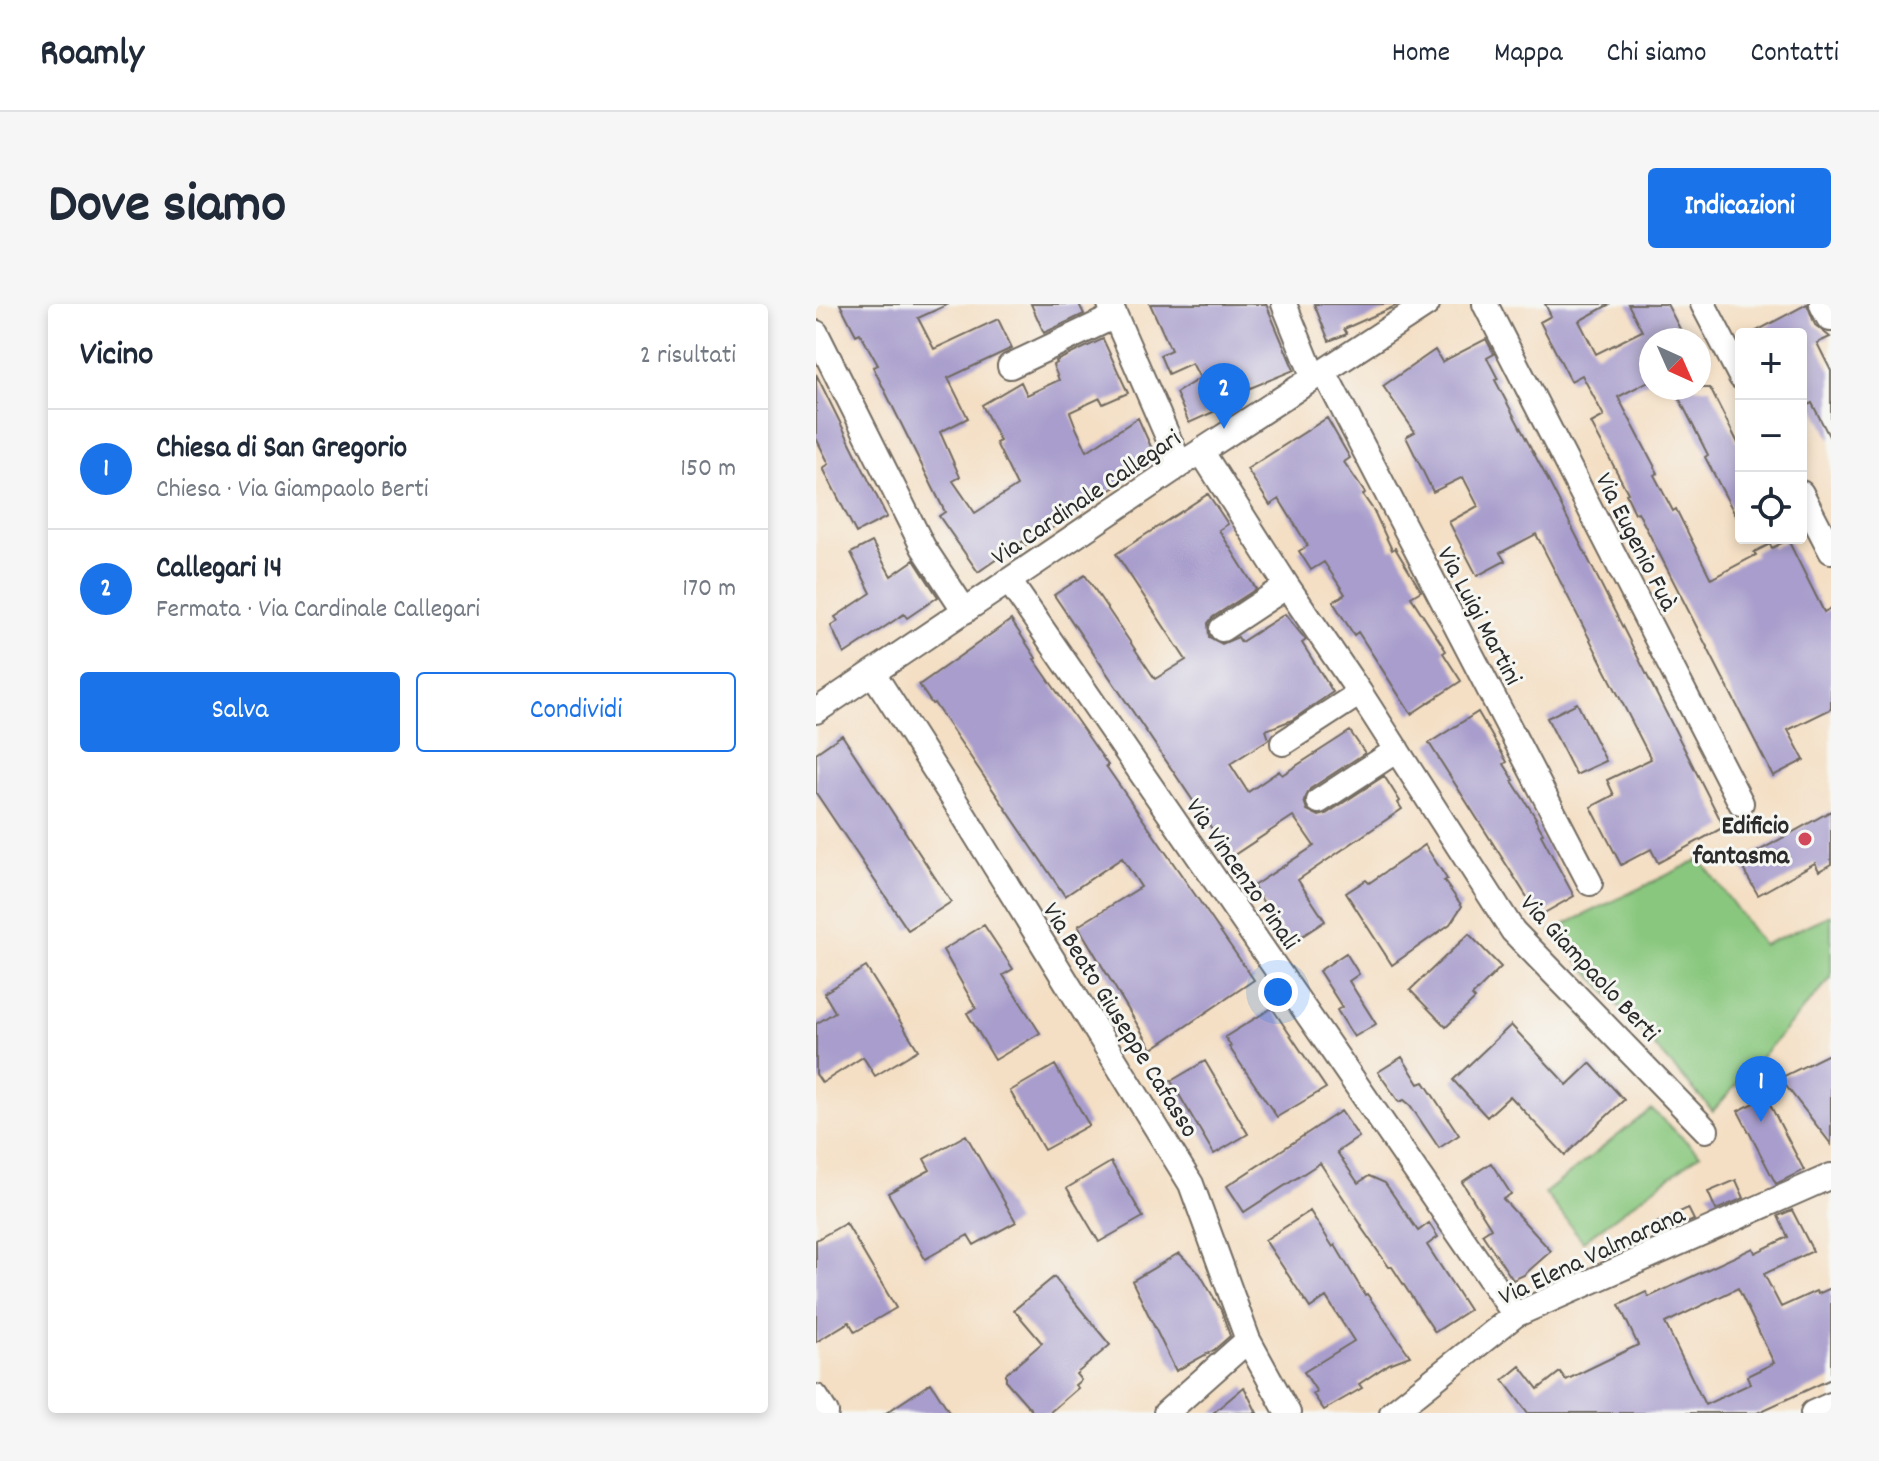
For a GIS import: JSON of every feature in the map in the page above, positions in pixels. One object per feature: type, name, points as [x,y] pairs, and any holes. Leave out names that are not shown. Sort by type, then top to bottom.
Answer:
[{"type":"street","name":"Via Luigi Martini","points":[[1284,304],[1590,883]]},
{"type":"street","name":"Via Cardinale Callegari","points":[[816,711],[1201,451],[1427,304]]},
{"type":"street","name":"Via Eugenio Fuà","points":[[1485,304],[1741,803]]},
{"type":"street","points":[[1703,304],[1735,365]]},
{"type":"street","points":[[1825,304],[1831,316]]},
{"type":"street","points":[[1010,366],[1112,310],[1180,465]]},
{"type":"street","points":[[816,333],[923,547],[965,611]]},
{"type":"street","name":"Via Giampaolo Berti","points":[[1201,451],[1513,931],[1706,1130]]},
{"type":"street","points":[[1807,505],[1831,551]]},
{"type":"street","name":"Via Vincenzo Pinali","points":[[1009,581],[1515,1315]]},
{"type":"street","points":[[1222,629],[1287,586]]},
{"type":"street","name":"Via Beato Giuseppe Cafasso","points":[[873,673],[1191,1184],[1248,1340],[1288,1413]]},
{"type":"street","points":[[1283,743],[1360,693]]},
{"type":"street","points":[[1319,801],[1397,750]]},
{"type":"street","name":"Via Elena Valmarana","points":[[1392,1413],[1515,1315],[1831,1176]]},
{"type":"street","points":[[1166,1413],[1248,1340]]},
{"type":"street","points":[[816,1397],[826,1413]]},
{"type":"street","points":[[1813,1413],[1831,1405]]},
{"type":"green space","points":[[1700,859],[1763,945],[1831,915],[1831,978],[1713,1111],[1551,931]]},
{"type":"green space","points":[[1651,1109],[1700,1154],[1583,1241],[1545,1193]]},
{"type":"building","points":[[840,304],[949,304],[918,318],[934,349],[998,319],[1012,348],[948,378],[968,418],[940,432],[960,477],[953,481],[975,513],[1017,486],[982,405],[1021,382],[1027,395],[1059,380],[1053,365],[1056,361],[1103,339],[1128,393],[1103,404],[1100,398],[1070,412],[1077,430],[1087,451],[1138,418],[1157,460],[1026,545],[1023,541],[978,572],[939,516],[945,512],[873,367],[878,365],[860,333],[856,335]]},
{"type":"building","points":[[1031,304],[1079,304],[1084,314],[1044,333]]},
{"type":"building","points":[[1150,304],[1266,304],[1294,370],[1228,397],[1231,404],[1189,423],[1176,393],[1200,378],[1192,363],[1168,374],[1160,355],[1171,350]]},
{"type":"building","points":[[1314,304],[1400,304],[1344,329],[1347,334],[1329,341]]},
{"type":"building","points":[[1545,304],[1610,304],[1579,321],[1596,354],[1639,332],[1639,386],[1618,397],[1658,473],[1654,475],[1673,511],[1676,509],[1711,579],[1770,544],[1772,548],[1790,544],[1824,612],[1831,608],[1831,709],[1788,730],[1804,760],[1773,776],[1591,423],[1604,416],[1582,375],[1571,381],[1540,322],[1551,316]]},
{"type":"building","points":[[1628,304],[1667,304],[1679,328],[1640,328]]},
{"type":"building","points":[[1807,304],[1815,325],[1830,337],[1817,343],[1831,371],[1831,440],[1812,403],[1807,405],[1807,328],[1762,328]]},
{"type":"building","points":[[1486,339],[1494,354],[1487,358],[1498,379],[1495,380],[1724,827],[1658,863],[1651,849],[1621,865],[1591,807],[1614,795],[1607,780],[1651,759],[1536,534],[1500,553],[1505,561],[1477,576],[1449,522],[1478,506],[1463,477],[1433,492],[1406,437],[1415,432],[1383,386],[1435,350],[1442,362]]},
{"type":"building","points":[[816,374],[887,517],[856,533],[823,468],[829,464],[816,438]]},
{"type":"building","points":[[1711,390],[1735,437],[1735,514],[1705,457],[1708,455],[1680,400],[1711,400]]},
{"type":"building","points":[[1327,418],[1350,458],[1344,462],[1365,493],[1363,495],[1392,550],[1395,548],[1421,591],[1411,597],[1446,651],[1443,653],[1461,681],[1411,714],[1358,632],[1354,635],[1333,602],[1345,594],[1324,562],[1311,570],[1299,551],[1308,546],[1279,499],[1270,505],[1247,469]]},
{"type":"building","points":[[1208,494],[1228,524],[1219,530],[1256,589],[1213,617],[1208,623],[1209,637],[1222,644],[1238,637],[1241,642],[1285,614],[1306,640],[1302,643],[1333,692],[1292,720],[1266,730],[1269,739],[1230,764],[1248,792],[1279,771],[1282,775],[1350,731],[1365,753],[1310,789],[1304,801],[1307,810],[1319,816],[1326,814],[1384,776],[1402,809],[1298,880],[1325,921],[1290,944],[1253,886],[1314,846],[1293,816],[1231,857],[1054,595],[1085,575],[1155,679],[1186,660],[1116,554]]},
{"type":"building","points":[[872,542],[891,576],[914,560],[938,597],[907,618],[904,614],[844,654],[831,626],[838,621],[835,617],[871,593],[851,553]]},
{"type":"building","points":[[1011,620],[1106,766],[1254,980],[1152,1049],[1078,926],[1141,887],[1122,858],[1065,896],[919,685]]},
{"type":"building","points":[[1577,703],[1606,761],[1576,775],[1547,718]]},
{"type":"building","points":[[1478,712],[1507,762],[1504,764],[1512,781],[1536,818],[1543,833],[1541,835],[1574,896],[1539,916],[1429,743]]},
{"type":"building","points":[[842,735],[951,902],[908,930],[816,793],[816,753]]},
{"type":"building","name":"Edificio fantasma","points":[[1831,811],[1831,864],[1819,871],[1815,863],[1758,895],[1739,862]]},
{"type":"building","points":[[1425,845],[1447,879],[1444,881],[1462,906],[1450,924],[1392,965],[1346,893],[1366,880],[1369,883]]},
{"type":"building","points":[[984,925],[1013,969],[1003,975],[1040,1033],[995,1060],[967,1013],[976,1008],[943,950]]},
{"type":"building","points":[[1469,934],[1501,967],[1472,996],[1475,999],[1446,1027],[1410,990]]},
{"type":"building","points":[[1346,953],[1359,974],[1349,981],[1376,1024],[1354,1037],[1337,1010],[1342,1007],[1319,971]]},
{"type":"building","points":[[866,967],[918,1050],[875,1076],[863,1057],[822,1083],[816,1074],[816,1024],[835,1012],[824,993]]},
{"type":"building","points":[[1272,1008],[1326,1088],[1277,1117],[1225,1037]]},
{"type":"building","points":[[1511,1025],[1567,1085],[1590,1063],[1624,1100],[1565,1155],[1510,1096],[1487,1117],[1453,1080]]},
{"type":"building","points":[[1831,1053],[1831,1144],[1780,1078]]},
{"type":"building","points":[[1402,1057],[1419,1084],[1424,1082],[1459,1135],[1439,1148],[1410,1105],[1404,1100],[1399,1102],[1378,1072]]},
{"type":"building","points":[[1205,1061],[1248,1134],[1214,1154],[1171,1081]]},
{"type":"building","points":[[1055,1065],[1089,1125],[1044,1150],[1010,1091]]},
{"type":"building","points":[[1766,1097],[1804,1170],[1776,1184],[1738,1111]]},
{"type":"building","points":[[1341,1111],[1359,1137],[1337,1152],[1358,1183],[1369,1176],[1385,1183],[1418,1231],[1429,1223],[1438,1237],[1427,1245],[1469,1310],[1435,1332],[1320,1163],[1244,1212],[1227,1186]]},
{"type":"building","points":[[966,1135],[1016,1222],[974,1245],[968,1235],[925,1259],[888,1193],[930,1170],[924,1159]]},
{"type":"building","points":[[1111,1162],[1143,1217],[1099,1242],[1067,1188]]},
{"type":"building","points":[[1491,1163],[1511,1194],[1503,1199],[1551,1251],[1524,1275],[1513,1280],[1482,1234],[1491,1228],[1462,1182]]},
{"type":"building","points":[[1736,1180],[1744,1198],[1716,1210],[1708,1192]]},
{"type":"building","points":[[1688,1208],[1694,1220],[1659,1235],[1654,1224]]},
{"type":"building","points":[[1792,1210],[1813,1251],[1764,1274],[1781,1307],[1816,1291],[1818,1294],[1831,1288],[1831,1379],[1757,1413],[1528,1413],[1503,1380],[1520,1366],[1538,1389],[1560,1372],[1566,1380],[1638,1345],[1619,1305],[1646,1292],[1649,1297],[1753,1248],[1755,1253],[1788,1237],[1778,1216]],"holes":[[[1738,1288],[1774,1363],[1747,1376],[1750,1384],[1705,1405],[1665,1323]]]},
{"type":"building","points":[[1310,1211],[1365,1295],[1410,1356],[1389,1364],[1359,1384],[1362,1388],[1324,1410],[1304,1372],[1354,1341],[1326,1297],[1310,1308],[1265,1240]]},
{"type":"building","points":[[846,1223],[896,1308],[855,1332],[849,1322],[816,1342],[816,1240]]},
{"type":"building","points":[[1179,1253],[1200,1274],[1221,1310],[1230,1336],[1214,1350],[1176,1371],[1132,1281]]},
{"type":"building","points":[[1054,1277],[1110,1345],[1076,1374],[1081,1380],[1075,1385],[1078,1388],[1049,1413],[1034,1413],[1006,1381],[1006,1374],[1042,1343],[1014,1310]]},
{"type":"building","points":[[931,1383],[950,1413],[886,1413]]},
{"type":"building","points":[[1244,1387],[1257,1413],[1213,1413]]},
{"type":"place","name":"Callegari 14","points":[[1224,429]]},
{"type":"place","name":"Edificio fantasma","points":[[1805,839]]},
{"type":"place","name":"Chiesa di San Gregorio","points":[[1761,1122]]}]
